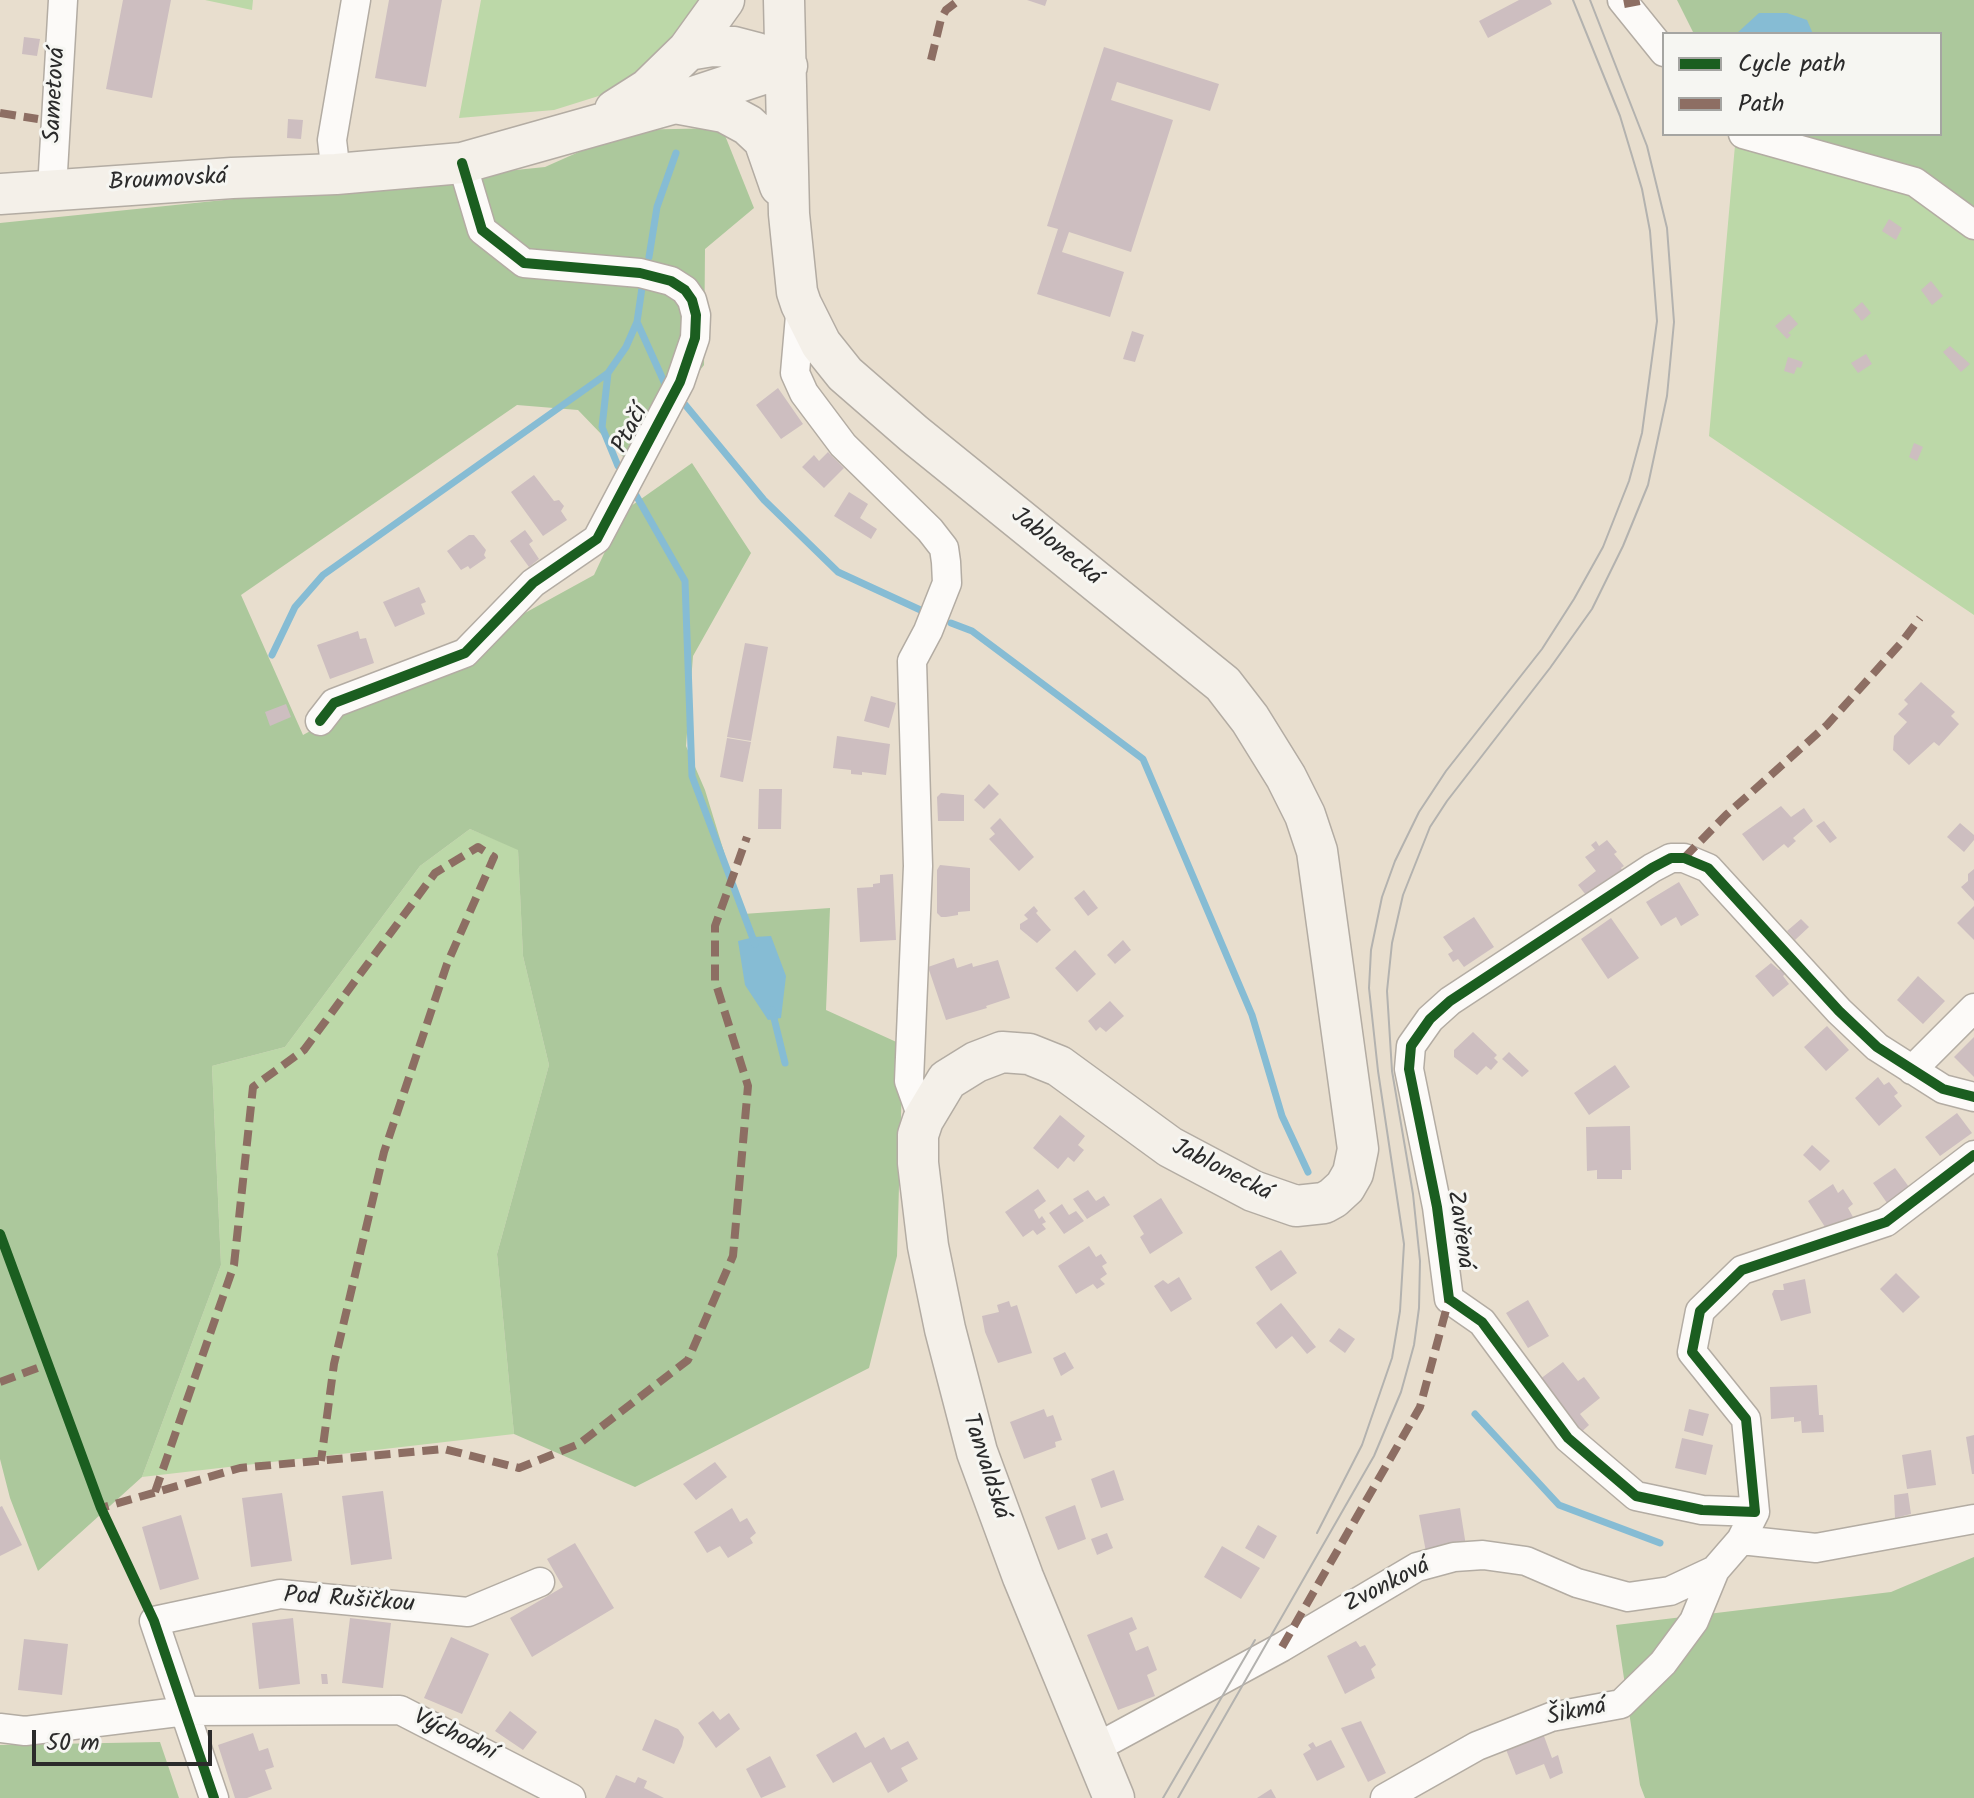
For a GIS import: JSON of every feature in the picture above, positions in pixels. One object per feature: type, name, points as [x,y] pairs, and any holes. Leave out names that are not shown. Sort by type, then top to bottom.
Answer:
[{"type":"main road","name":"Broumovská","points":[[589,127],[648,89],[688,50],[724,0]]},
{"type":"main road","name":"Jablonecká","points":[[784,0],[789,214],[801,304],[821,344],[845,374],[935,451],[1223,684],[1250,719],[1286,777],[1305,815],[1317,851],[1358,1149],[1353,1173],[1345,1187],[1333,1198],[1324,1203],[1296,1206],[1277,1201],[1219,1175],[1170,1147],[1059,1066],[1029,1054],[1002,1052],[976,1062],[947,1080],[923,1120]]},
{"type":"main road","points":[[688,50],[712,46],[734,47],[787,66]]},
{"type":"main road","name":"Broumovská","points":[[0,194],[336,174],[462,163],[675,103],[787,66]]},
{"type":"main road","name":"Broumovská","points":[[675,103],[724,112],[748,125],[764,140],[789,214]]},
{"type":"main road","name":"Tanvaldská","points":[[923,1120],[917,1149],[927,1237],[961,1398],[991,1492],[1092,1750],[1114,1798]]},
{"type":"street","name":"Sametová","points":[[52,189],[63,0]]},
{"type":"street","points":[[336,174],[332,140],[356,0]]},
{"type":"street","points":[[1622,0],[1662,50]]},
{"type":"street","points":[[1750,136],[1915,182],[1974,225]]},
{"type":"street","name":"Ptačí","points":[[320,721],[334,703],[465,653],[533,583],[597,539],[680,382],[695,338],[696,315],[692,300],[685,290],[671,281],[640,273],[524,263],[482,230],[462,163]]},
{"type":"street","name":"Jablonecká","points":[[801,304],[795,373],[804,393],[843,445],[930,530],[944,548],[947,583],[912,661],[918,866],[909,1081],[923,1120]]},
{"type":"street","name":"Zavřená","points":[[1755,1512],[1702,1510],[1636,1496],[1568,1438],[1482,1322],[1449,1299],[1437,1207],[1409,1069],[1411,1046],[1430,1019],[1450,1001],[1652,868],[1671,858],[1684,858],[1708,868],[1839,1011],[1877,1047],[1943,1089],[1974,1097]]},
{"type":"street","points":[[1912,1070],[1974,1008]]},
{"type":"street","points":[[1755,1512],[1746,1419],[1692,1352],[1700,1311],[1742,1270],[1886,1222],[1974,1155]]},
{"type":"street","name":"Zvonková","points":[[1092,1750],[1269,1654],[1417,1567],[1454,1557],[1483,1555],[1526,1561],[1577,1583],[1628,1597],[1670,1591],[1715,1570],[1741,1540],[1755,1512]]},
{"type":"street","points":[[1741,1540],[1816,1548],[1974,1519]]},
{"type":"street","name":"Šikmá","points":[[1385,1798],[1477,1746],[1551,1717],[1621,1704],[1663,1663],[1694,1621],[1715,1570]]},
{"type":"street","name":"Pod Rušičkou","points":[[186,1711],[154,1621],[280,1594],[468,1612],[540,1582]]},
{"type":"street","name":"Východní","points":[[0,1728],[25,1731],[186,1711],[400,1710],[571,1798]]},
{"type":"street","points":[[186,1711],[214,1798]]},
{"type":"green space","points":[[205,0],[253,0],[252,10]]},
{"type":"green space","points":[[481,0],[698,0],[667,46],[621,89],[554,110],[459,118]]},
{"type":"green space","points":[[1677,0],[1974,0],[1974,209],[1783,136],[1942,136],[1942,32],[1693,32]]},
{"type":"green space","points":[[722,128],[754,208],[705,249],[704,365],[629,463],[578,410],[517,405],[241,595],[303,735],[594,575],[624,511],[692,463],[751,553],[693,656],[686,746],[705,790],[743,914],[830,908],[826,1010],[903,1045],[897,1256],[869,1368],[635,1487],[514,1434],[497,1254],[549,1065],[523,956],[518,850],[470,829],[420,866],[285,1047],[212,1066],[221,1265],[142,1477],[38,1571],[10,1498],[0,1459],[0,223],[545,167],[628,130]]},
{"type":"green space","points":[[1736,136],[1974,209],[1974,615],[1709,436]]},
{"type":"green space","points":[[470,829],[518,849],[523,956],[549,1065],[497,1254],[514,1434],[142,1477],[221,1265],[212,1066],[285,1047],[420,866]]},
{"type":"green space","points":[[1974,1557],[1974,1798],[1645,1798],[1640,1785],[1616,1625],[1891,1592]]},
{"type":"green space","points":[[160,1742],[179,1798],[0,1798],[0,1745]]},
{"type":"water","points":[[1759,13],[1787,13],[1807,20],[1812,32],[1738,32]]},
{"type":"water","points":[[771,936],[786,976],[781,1018],[768,1020],[745,985],[738,941]]},
{"type":"building","points":[[123,0],[171,0],[152,98],[106,89]]},
{"type":"building","points":[[389,0],[442,0],[426,87],[375,78]]},
{"type":"building","points":[[1027,0],[1047,0],[1045,6]]},
{"type":"building","points":[[1519,0],[1550,0],[1552,4],[1488,38],[1479,21]]},
{"type":"building","points":[[24,37],[40,39],[37,56],[22,54]]},
{"type":"building","points":[[1104,47],[1219,84],[1210,111],[1117,82],[1111,100],[1173,120],[1131,252],[1069,232],[1062,252],[1124,272],[1110,317],[1037,294],[1058,229],[1047,226]]},
{"type":"building","points":[[288,119],[303,120],[301,139],[287,138]]},
{"type":"building","points":[[1889,219],[1902,228],[1896,240],[1882,231]]},
{"type":"building","points":[[1931,281],[1943,296],[1932,305],[1921,290]]},
{"type":"building","points":[[1862,302],[1871,313],[1862,321],[1853,310]]},
{"type":"building","points":[[1789,314],[1798,324],[1788,333],[1791,335],[1787,339],[1775,326]]},
{"type":"building","points":[[1132,331],[1144,335],[1135,362],[1123,359]]},
{"type":"building","points":[[1950,346],[1970,364],[1961,372],[1943,352]]},
{"type":"building","points":[[1866,354],[1872,364],[1858,373],[1851,363]]},
{"type":"building","points":[[1788,357],[1803,362],[1794,374],[1784,371]]},
{"type":"building","points":[[778,388],[803,424],[781,439],[756,405]]},
{"type":"building","points":[[1914,443],[1923,447],[1917,461],[1909,457]]},
{"type":"building","points":[[828,452],[844,468],[824,488],[802,467],[814,455],[819,461]]},
{"type":"building","points":[[534,475],[554,501],[559,500],[564,506],[561,511],[567,520],[543,536],[511,492]]},
{"type":"building","points":[[849,492],[868,504],[860,518],[877,529],[871,539],[834,516]]},
{"type":"building","points":[[525,530],[533,541],[529,544],[539,559],[529,567],[510,541]]},
{"type":"building","points":[[469,535],[474,535],[486,550],[486,558],[470,569],[468,566],[461,570],[447,551]]},
{"type":"building","points":[[419,587],[426,602],[421,604],[425,614],[395,627],[383,602]]},
{"type":"building","points":[[358,631],[360,639],[366,638],[374,663],[330,679],[317,645]]},
{"type":"building","points":[[745,643],[768,647],[751,741],[727,737]]},
{"type":"building","points":[[1921,682],[1955,712],[1951,716],[1959,724],[1939,746],[1934,742],[1909,765],[1893,750],[1894,736],[1907,722],[1898,714],[1908,704],[1904,700]]},
{"type":"building","points":[[871,696],[896,703],[889,728],[864,721]]},
{"type":"building","points":[[286,704],[291,717],[270,726],[265,712]]},
{"type":"building","points":[[837,736],[890,744],[886,775],[851,774],[851,770],[833,768]]},
{"type":"building","points":[[727,738],[751,742],[743,782],[720,777]]},
{"type":"building","points":[[989,784],[999,794],[984,809],[974,800]]},
{"type":"building","points":[[759,789],[782,789],[781,829],[758,829]]},
{"type":"building","points":[[941,793],[964,795],[964,821],[938,821],[937,797]]},
{"type":"building","points":[[1781,806],[1791,817],[1804,808],[1813,821],[1793,838],[1796,841],[1788,848],[1784,844],[1763,861],[1742,834]]},
{"type":"building","points":[[1000,818],[1034,857],[1019,871],[989,839],[995,834],[990,828]]},
{"type":"building","points":[[1824,821],[1837,838],[1830,843],[1816,826]]},
{"type":"building","points":[[1960,823],[1974,835],[1974,840],[1964,852],[1947,837]]},
{"type":"building","points":[[1607,840],[1617,852],[1614,854],[1624,866],[1621,868],[1624,873],[1615,881],[1612,877],[1606,882],[1609,885],[1590,900],[1578,885],[1596,871],[1585,857],[1595,850],[1591,845],[1596,841],[1599,846]]},
{"type":"building","points":[[940,865],[970,868],[970,911],[946,917],[937,913],[937,870]]},
{"type":"building","points":[[1974,869],[1974,901],[1961,887]]},
{"type":"building","points":[[893,874],[896,940],[860,942],[857,888],[873,887],[873,884],[880,883],[880,875]]},
{"type":"building","points":[[1679,882],[1699,915],[1681,926],[1676,917],[1661,926],[1646,902]]},
{"type":"building","points":[[1084,890],[1098,908],[1088,916],[1074,898]]},
{"type":"building","points":[[1034,906],[1038,911],[1036,913],[1051,930],[1037,943],[1020,929],[1020,924],[1028,919],[1024,915]]},
{"type":"building","points":[[1974,906],[1974,940],[1957,923]]},
{"type":"building","points":[[1474,917],[1494,947],[1464,967],[1458,959],[1453,962],[1448,954],[1453,951],[1443,937]]},
{"type":"building","points":[[1611,918],[1639,958],[1608,979],[1581,939]]},
{"type":"building","points":[[1801,919],[1809,927],[1795,940],[1787,931]]},
{"type":"building","points":[[1123,940],[1131,950],[1115,964],[1107,955]]},
{"type":"building","points":[[1075,950],[1096,974],[1077,992],[1055,968]]},
{"type":"building","points":[[954,958],[957,968],[998,960],[1010,998],[946,1020],[928,967]]},
{"type":"building","points":[[1771,963],[1779,970],[1783,968],[1786,973],[1783,976],[1789,984],[1773,997],[1755,976]]},
{"type":"building","points":[[1918,976],[1945,1001],[1923,1024],[1897,1000]]},
{"type":"building","points":[[1110,1001],[1124,1016],[1106,1032],[1100,1027],[1096,1031],[1088,1021]]},
{"type":"building","points":[[1827,1026],[1849,1050],[1826,1071],[1804,1047]]},
{"type":"building","points":[[1473,1032],[1497,1055],[1494,1058],[1498,1062],[1491,1070],[1486,1066],[1477,1075],[1454,1057],[1454,1050]]},
{"type":"building","points":[[1974,1037],[1974,1077],[1954,1057]]},
{"type":"building","points":[[1509,1052],[1529,1071],[1522,1077],[1502,1059]]},
{"type":"building","points":[[1615,1065],[1630,1087],[1589,1115],[1574,1093]]},
{"type":"building","points":[[1878,1077],[1884,1085],[1889,1082],[1898,1093],[1894,1096],[1902,1106],[1879,1126],[1855,1098]]},
{"type":"building","points":[[1957,1113],[1972,1133],[1940,1156],[1925,1137]]},
{"type":"building","points":[[1060,1115],[1085,1136],[1078,1145],[1084,1150],[1074,1162],[1068,1157],[1058,1169],[1033,1148]]},
{"type":"building","points":[[1630,1126],[1631,1170],[1622,1170],[1622,1179],[1597,1179],[1597,1170],[1587,1171],[1586,1127]]},
{"type":"building","points":[[1812,1145],[1830,1161],[1820,1171],[1803,1155]]},
{"type":"building","points":[[1895,1168],[1909,1187],[1887,1203],[1873,1183]]},
{"type":"building","points":[[1833,1184],[1838,1193],[1843,1189],[1853,1204],[1848,1208],[1853,1217],[1829,1233],[1808,1201]]},
{"type":"building","points":[[1038,1189],[1046,1201],[1034,1210],[1039,1219],[1042,1216],[1046,1222],[1042,1224],[1046,1229],[1037,1235],[1033,1230],[1023,1237],[1005,1212]]},
{"type":"building","points":[[1088,1190],[1096,1201],[1104,1196],[1110,1205],[1087,1219],[1073,1199]]},
{"type":"building","points":[[1161,1198],[1183,1233],[1150,1254],[1140,1237],[1144,1234],[1133,1216]]},
{"type":"building","points":[[1062,1204],[1069,1215],[1076,1211],[1084,1221],[1064,1234],[1049,1213]]},
{"type":"building","points":[[1089,1246],[1096,1257],[1101,1254],[1107,1263],[1102,1266],[1107,1274],[1100,1279],[1105,1284],[1097,1289],[1093,1284],[1076,1294],[1058,1266]]},
{"type":"building","points":[[1281,1250],[1297,1273],[1271,1291],[1255,1267]]},
{"type":"building","points":[[1896,1273],[1920,1297],[1903,1313],[1880,1289]]},
{"type":"building","points":[[1179,1277],[1192,1299],[1171,1312],[1154,1286],[1163,1280],[1168,1284]]},
{"type":"building","points":[[1805,1279],[1811,1313],[1781,1321],[1772,1294],[1774,1290],[1784,1290],[1783,1284]]},
{"type":"building","points":[[1528,1300],[1549,1336],[1528,1348],[1506,1313]]},
{"type":"building","points":[[1009,1301],[1011,1307],[1017,1305],[1032,1353],[998,1363],[982,1316],[999,1312],[997,1305]]},
{"type":"building","points":[[1281,1303],[1316,1347],[1307,1354],[1292,1336],[1276,1349],[1256,1323]]},
{"type":"building","points":[[1339,1328],[1355,1339],[1345,1353],[1329,1341]]},
{"type":"building","points":[[1065,1352],[1074,1368],[1061,1376],[1053,1358]]},
{"type":"building","points":[[1563,1362],[1578,1381],[1584,1377],[1600,1398],[1580,1414],[1589,1425],[1577,1436],[1536,1382]]},
{"type":"building","points":[[1817,1385],[1819,1415],[1823,1415],[1824,1432],[1802,1433],[1801,1421],[1794,1422],[1794,1417],[1771,1419],[1770,1387]]},
{"type":"building","points":[[1044,1409],[1047,1417],[1053,1415],[1062,1440],[1055,1442],[1056,1447],[1024,1459],[1010,1422]]},
{"type":"building","points":[[1689,1409],[1709,1414],[1703,1436],[1684,1431]]},
{"type":"building","points":[[1974,1435],[1974,1474],[1972,1474],[1966,1437]]},
{"type":"building","points":[[1682,1438],[1713,1445],[1706,1475],[1675,1468]]},
{"type":"building","points":[[1931,1450],[1936,1485],[1907,1489],[1902,1455]]},
{"type":"building","points":[[715,1462],[727,1477],[696,1500],[683,1484]]},
{"type":"building","points":[[1114,1470],[1124,1500],[1101,1508],[1091,1479]]},
{"type":"building","points":[[383,1491],[392,1559],[351,1565],[342,1496]]},
{"type":"building","points":[[282,1493],[292,1561],[251,1567],[242,1498]]},
{"type":"building","points":[[1908,1493],[1911,1514],[1895,1518],[1894,1495]]},
{"type":"building","points":[[1075,1505],[1086,1539],[1058,1550],[1045,1517]]},
{"type":"building","points":[[0,1507],[22,1545],[0,1556]]},
{"type":"building","points":[[732,1508],[740,1522],[747,1518],[756,1533],[750,1538],[753,1543],[728,1558],[720,1546],[707,1553],[694,1532]]},
{"type":"building","points":[[1460,1508],[1466,1546],[1426,1552],[1419,1515]]},
{"type":"building","points":[[181,1515],[199,1579],[160,1590],[142,1527]]},
{"type":"building","points":[[1258,1525],[1277,1536],[1264,1559],[1245,1548]]},
{"type":"building","points":[[1107,1533],[1113,1548],[1097,1555],[1091,1539]]},
{"type":"building","points":[[575,1543],[614,1608],[532,1657],[510,1618],[563,1587],[547,1559]]},
{"type":"building","points":[[1222,1546],[1260,1568],[1241,1599],[1204,1577]]},
{"type":"building","points":[[1132,1617],[1137,1629],[1129,1633],[1136,1651],[1148,1646],[1157,1670],[1147,1675],[1155,1696],[1118,1710],[1087,1635]]},
{"type":"building","points":[[293,1618],[300,1684],[259,1689],[252,1623]]},
{"type":"building","points":[[350,1618],[391,1623],[383,1688],[342,1683]]},
{"type":"building","points":[[451,1637],[489,1654],[462,1714],[424,1698]]},
{"type":"building","points":[[24,1639],[68,1644],[62,1695],[18,1690]]},
{"type":"building","points":[[1356,1641],[1360,1647],[1365,1645],[1376,1665],[1371,1669],[1375,1678],[1345,1694],[1327,1656]]},
{"type":"building","points":[[321,1674],[327,1674],[328,1684],[322,1684]]},
{"type":"building","points":[[510,1711],[537,1732],[523,1750],[495,1731]]},
{"type":"building","points":[[713,1711],[720,1720],[729,1713],[740,1729],[716,1748],[698,1723]]},
{"type":"building","points":[[655,1719],[678,1729],[684,1737],[674,1764],[642,1750]]},
{"type":"building","points":[[1361,1721],[1386,1773],[1368,1782],[1341,1728]]},
{"type":"building","points":[[1541,1728],[1552,1758],[1558,1755],[1563,1773],[1550,1779],[1544,1764],[1516,1775],[1505,1747]]},
{"type":"building","points":[[856,1732],[865,1748],[884,1737],[891,1750],[908,1741],[918,1759],[901,1768],[908,1781],[888,1793],[871,1762],[833,1783],[816,1755]]},
{"type":"building","points":[[253,1733],[259,1751],[268,1748],[274,1767],[265,1770],[272,1789],[247,1798],[235,1798],[218,1745]]},
{"type":"building","points":[[1331,1740],[1345,1767],[1317,1781],[1303,1754],[1311,1749],[1308,1745],[1313,1742],[1316,1747]]},
{"type":"building","points":[[770,1756],[786,1787],[761,1798],[746,1769]]},
{"type":"building","points":[[616,1775],[635,1783],[638,1777],[647,1781],[644,1788],[664,1798],[605,1798]]},
{"type":"building","points":[[1271,1789],[1276,1798],[1257,1798]]},
{"type":"waterway","points":[[649,257],[657,207],[676,153]]},
{"type":"waterway","points":[[643,281],[637,322],[665,384]]},
{"type":"waterway","points":[[618,466],[602,427],[608,373],[626,347],[637,322]]},
{"type":"waterway","points":[[272,655],[295,607],[323,575],[608,373]]},
{"type":"waterway","points":[[682,401],[764,500],[838,572],[927,613]]},
{"type":"waterway","points":[[633,490],[685,581],[692,776],[755,944]]},
{"type":"waterway","points":[[951,623],[972,631],[1143,759],[1252,1015],[1282,1116],[1308,1172]]},
{"type":"waterway","points":[[772,1010],[785,1063]]},
{"type":"waterway","points":[[1475,1414],[1559,1505],[1660,1543]]},
{"type":"tram line","points":[[1317,1533],[1362,1445],[1392,1358],[1400,1311],[1404,1244],[1369,988],[1371,950],[1382,897],[1395,861],[1419,812],[1446,771],[1542,649],[1574,599],[1603,547],[1629,481],[1642,433],[1657,321],[1650,231],[1642,189],[1620,116],[1573,0]]},
{"type":"tram line","points":[[1178,1798],[1374,1456],[1401,1392],[1414,1345],[1420,1261],[1413,1194],[1392,1071],[1387,991],[1392,943],[1403,895],[1430,827],[1447,801],[1592,609],[1648,485],[1667,396],[1674,322],[1667,228],[1647,146],[1590,0]]},
{"type":"tram line","points":[[1163,1798],[1255,1640]]},
{"type":"marked path","points":[[931,60],[941,19],[946,10],[959,0]]},
{"type":"marked path","points":[[1624,4],[1645,0]]},
{"type":"marked path","points":[[0,113],[38,119]]},
{"type":"marked path","points":[[1684,858],[1726,815],[1827,725],[1920,618]]},
{"type":"marked path","points":[[99,1500],[101,1508],[240,1468],[444,1449],[519,1468],[579,1444],[688,1360],[733,1256],[748,1086],[715,981],[715,926],[747,837]]},
{"type":"marked path","points":[[155,1492],[234,1265],[253,1087],[304,1050],[435,873],[478,847],[494,857],[447,964],[384,1152],[334,1364],[321,1461]]},
{"type":"marked path","points":[[1282,1647],[1420,1407],[1449,1299]]},
{"type":"marked path","points":[[0,1382],[48,1364]]},
{"type":"cycle path","points":[[320,721],[334,703],[465,653],[533,583],[597,539],[680,382],[695,338],[696,315],[692,300],[685,290],[671,281],[640,273],[524,263],[482,230],[462,163]]},
{"type":"cycle path","points":[[1974,1097],[1943,1089],[1877,1047],[1839,1011],[1708,868],[1684,858],[1671,858],[1652,868],[1450,1001],[1430,1019],[1411,1046],[1409,1069],[1437,1207],[1449,1299],[1482,1322],[1568,1438],[1636,1496],[1702,1510],[1755,1512],[1746,1419],[1692,1352],[1700,1311],[1742,1270],[1886,1222],[1974,1155]]},
{"type":"cycle path","points":[[0,1234],[101,1508],[154,1621],[214,1798]]}]
